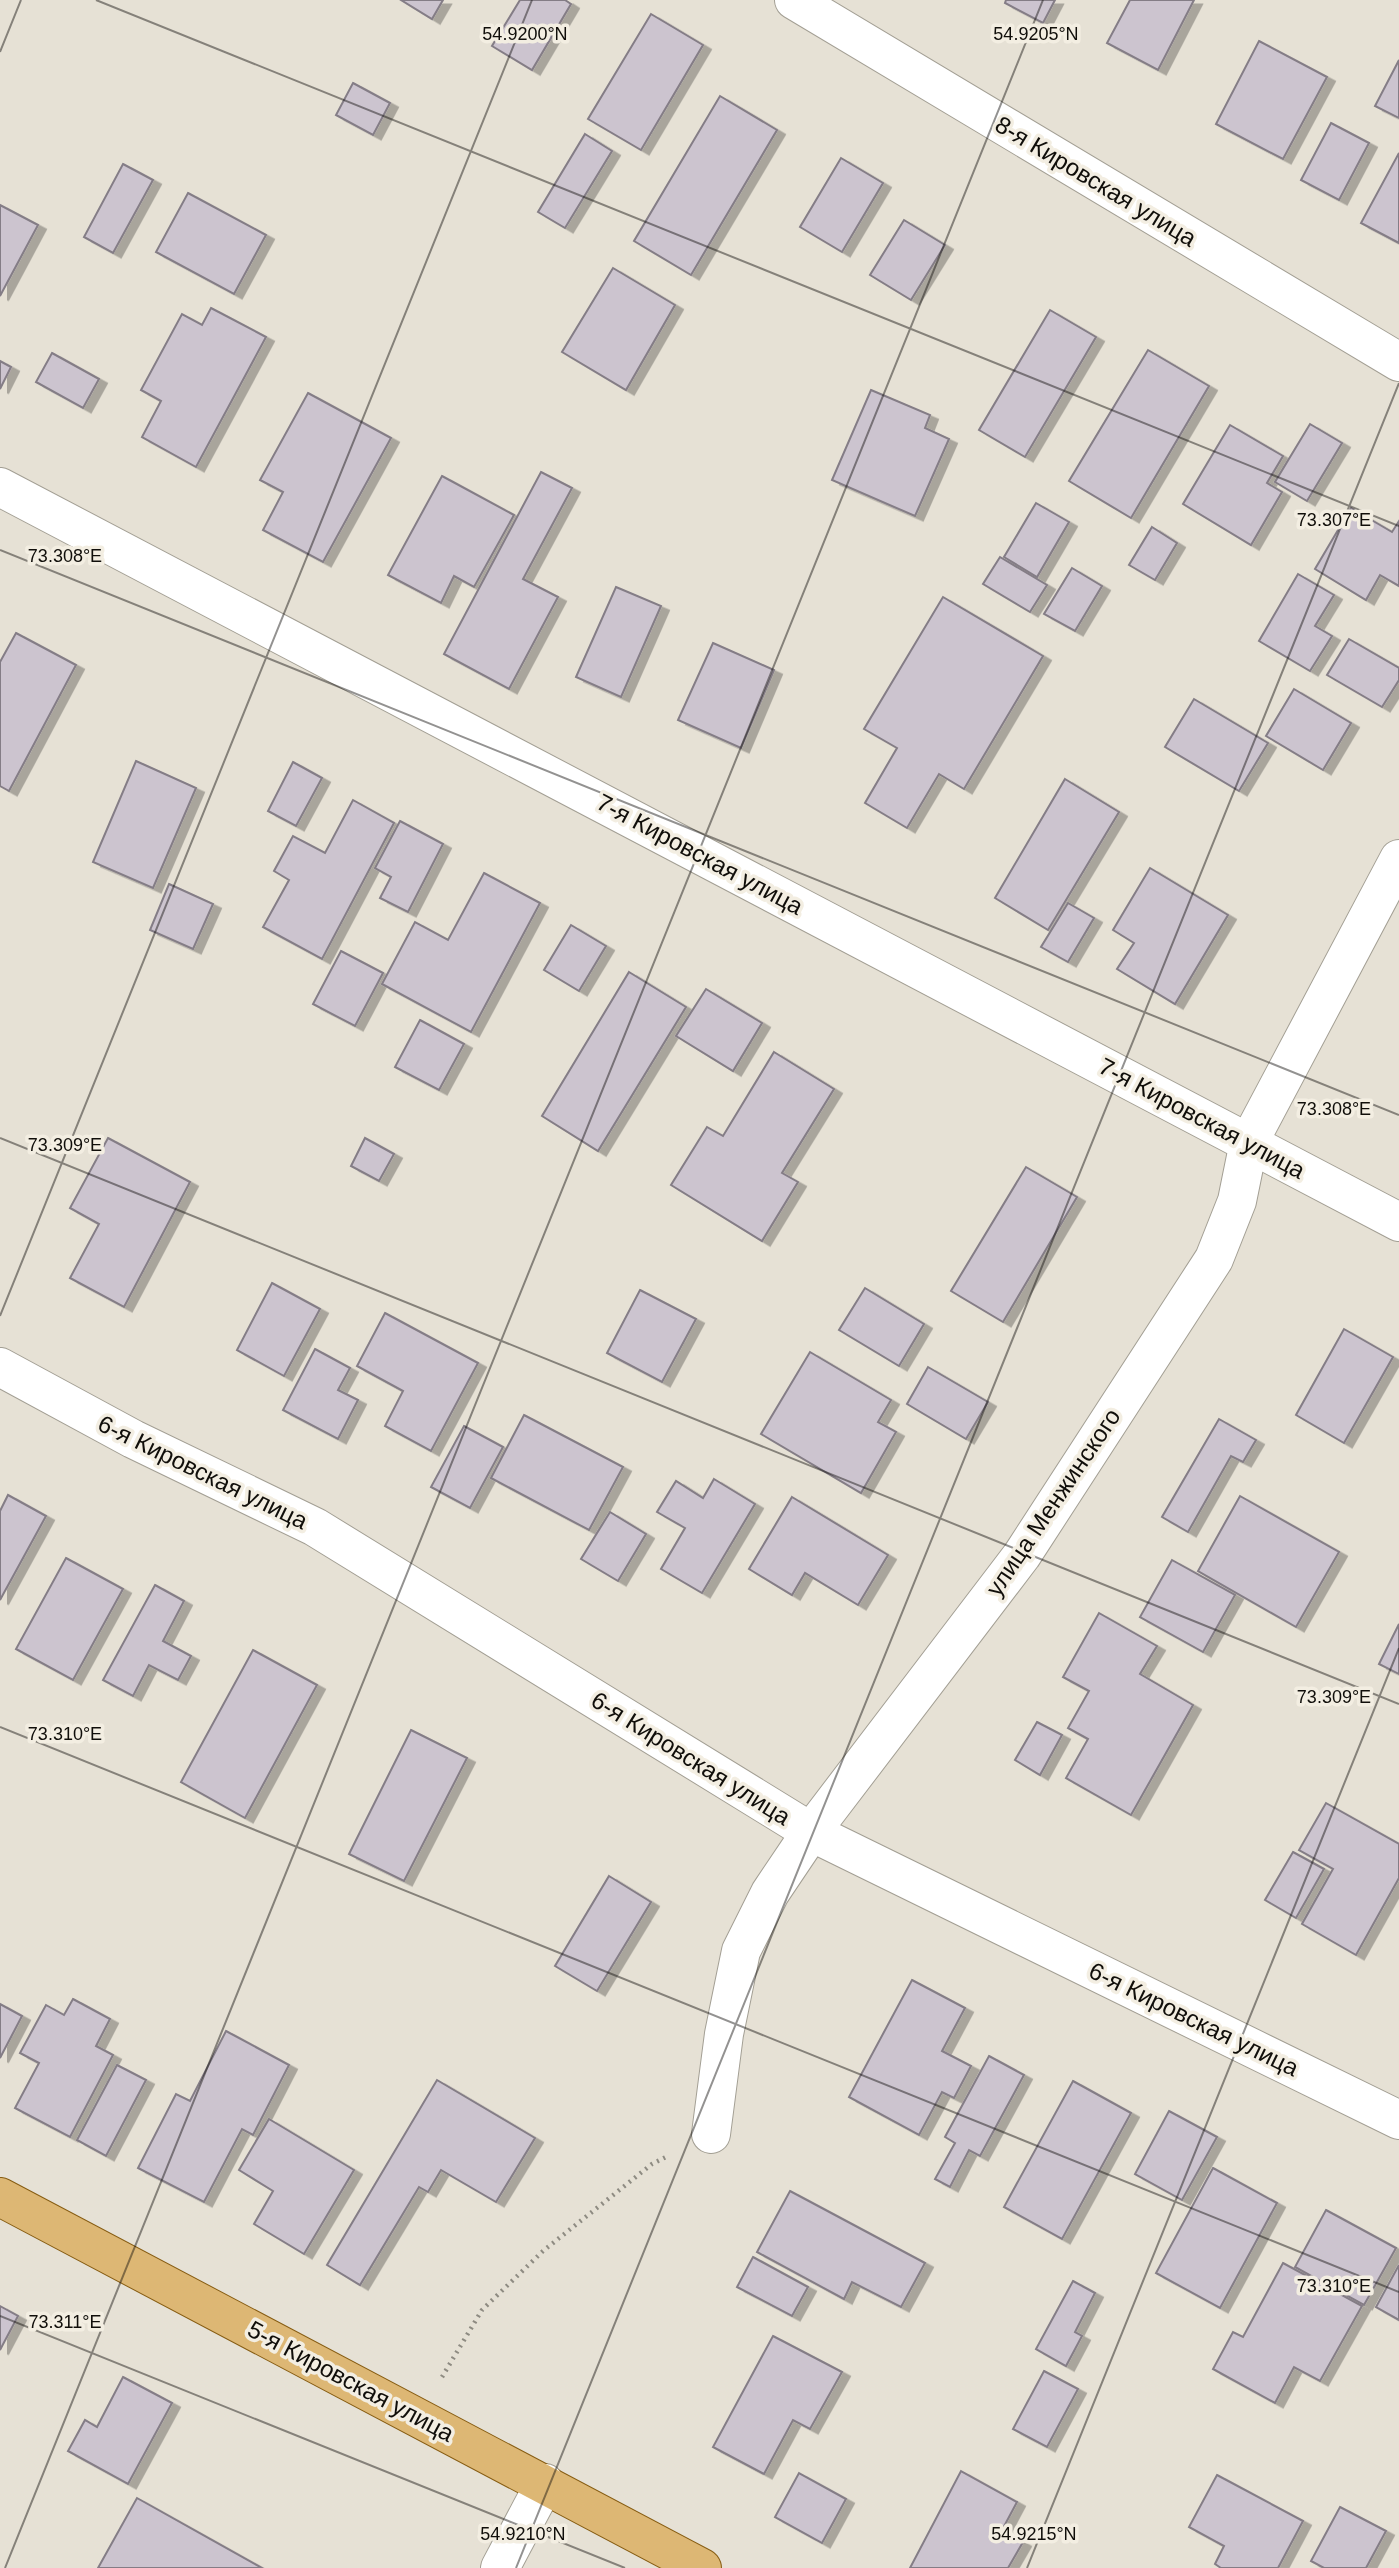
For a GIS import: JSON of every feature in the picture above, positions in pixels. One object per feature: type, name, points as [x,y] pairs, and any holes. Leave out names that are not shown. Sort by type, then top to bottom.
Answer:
[{"type":"main road","name":"5-я Кировская улица","points":[[0,2197],[702,2568]]},
{"type":"street","name":"8-я Кировская улица","points":[[794,0],[1399,362]]},
{"type":"street","name":"7-я Кировская улица","points":[[0,487],[1399,1222]]},
{"type":"street","name":"улица Менжинского","points":[[711,2134],[724,2034],[741,1951],[769,1893],[811,1832],[1022,1555],[1214,1259],[1237,1201],[1249,1142],[1399,859]]},
{"type":"street","name":"6-я Кировская улица","points":[[0,1367],[133,1439],[314,1527],[811,1832],[1399,2120]]},
{"type":"street","points":[[500,2568],[545,2483]]},
{"type":"path","points":[[418,2416],[482,2310],[534,2260],[652,2164],[711,2134]]},
{"type":"building","points":[[401,0],[443,0],[432,19]]},
{"type":"building","points":[[520,0],[565,0],[571,4],[532,70],[492,46]]},
{"type":"building","points":[[1006,0],[1055,0],[1043,23],[1005,3]]},
{"type":"building","points":[[1130,0],[1194,0],[1158,70],[1107,43]]},
{"type":"building","points":[[651,14],[703,45],[641,150],[588,119]]},
{"type":"building","points":[[1259,41],[1327,77],[1283,159],[1216,124]]},
{"type":"building","points":[[1399,60],[1399,118],[1375,106]]},
{"type":"building","points":[[353,83],[390,103],[373,135],[336,115]]},
{"type":"building","points":[[720,96],[777,130],[691,275],[634,241]]},
{"type":"building","points":[[1331,123],[1369,143],[1339,200],[1301,180]]},
{"type":"building","points":[[585,134],[612,151],[565,228],[538,212]]},
{"type":"building","points":[[1399,153],[1399,243],[1361,223]]},
{"type":"building","points":[[841,158],[883,183],[842,252],[800,227]]},
{"type":"building","points":[[123,164],[153,180],[113,253],[84,237]]},
{"type":"building","points":[[188,193],[266,235],[234,294],[156,252]]},
{"type":"building","points":[[0,205],[38,225],[0,296]]},
{"type":"building","points":[[904,220],[945,245],[911,300],[870,275]]},
{"type":"building","points":[[613,268],[675,305],[626,390],[562,352]]},
{"type":"building","points":[[211,308],[266,337],[196,467],[142,437],[161,401],[141,390],[182,314],[202,325]]},
{"type":"building","points":[[1050,310],[1096,337],[1025,457],[979,430]]},
{"type":"building","points":[[1148,350],[1209,386],[1131,518],[1069,481]]},
{"type":"building","points":[[52,353],[99,379],[83,408],[36,382]]},
{"type":"building","points":[[0,361],[11,367],[0,389]]},
{"type":"building","points":[[871,390],[930,415],[925,428],[949,439],[915,516],[832,480]]},
{"type":"building","points":[[308,393],[391,438],[323,562],[263,530],[283,492],[260,480]]},
{"type":"building","points":[[1310,424],[1342,443],[1307,501],[1275,482]]},
{"type":"building","points":[[1230,425],[1283,456],[1267,483],[1282,492],[1251,545],[1183,504]]},
{"type":"building","points":[[541,472],[572,488],[523,579],[558,597],[509,689],[444,654]]},
{"type":"building","points":[[442,476],[514,515],[474,587],[454,576],[441,603],[388,575]]},
{"type":"building","points":[[1036,503],[1069,522],[1037,577],[1004,557]]},
{"type":"building","points":[[1351,508],[1392,532],[1399,521],[1399,586],[1380,575],[1366,600],[1315,569]]},
{"type":"building","points":[[1152,527],[1177,543],[1155,580],[1129,565]]},
{"type":"building","points":[[1000,557],[1047,585],[1030,612],[983,584]]},
{"type":"building","points":[[1072,568],[1102,586],[1075,631],[1044,614]]},
{"type":"building","points":[[1298,574],[1334,595],[1315,626],[1332,636],[1310,671],[1259,641]]},
{"type":"building","points":[[616,587],[661,606],[621,697],[576,677]]},
{"type":"building","points":[[943,597],[1043,656],[964,789],[939,774],[907,828],[865,803],[897,748],[864,729]]},
{"type":"building","points":[[16,633],[76,665],[9,791],[0,786],[0,662]]},
{"type":"building","points":[[1349,639],[1399,668],[1399,680],[1382,707],[1327,675]]},
{"type":"building","points":[[713,643],[774,670],[741,748],[678,720]]},
{"type":"building","points":[[1294,689],[1351,723],[1323,770],[1266,736]]},
{"type":"building","points":[[1194,699],[1268,743],[1239,791],[1165,747]]},
{"type":"building","points":[[136,761],[196,788],[153,888],[93,862]]},
{"type":"building","points":[[293,762],[322,778],[296,826],[268,811]]},
{"type":"building","points":[[1065,779],[1119,812],[1048,930],[995,898]]},
{"type":"building","points":[[353,800],[394,823],[322,959],[263,927],[289,880],[274,871],[293,836],[325,853]]},
{"type":"building","points":[[400,821],[443,844],[408,912],[380,898],[391,877],[375,868]]},
{"type":"building","points":[[1150,868],[1228,915],[1175,1004],[1117,969],[1134,943],[1113,930]]},
{"type":"building","points":[[484,873],[540,903],[471,1032],[382,984],[415,922],[448,940]]},
{"type":"building","points":[[169,884],[213,904],[193,949],[150,930]]},
{"type":"building","points":[[1068,903],[1094,918],[1068,962],[1041,947]]},
{"type":"building","points":[[571,925],[606,946],[579,991],[544,970]]},
{"type":"building","points":[[341,951],[383,973],[355,1026],[313,1004]]},
{"type":"building","points":[[629,972],[686,1007],[598,1151],[542,1116]]},
{"type":"building","points":[[706,989],[762,1023],[733,1071],[676,1036]]},
{"type":"building","points":[[420,1020],[464,1044],[439,1090],[395,1067]]},
{"type":"building","points":[[774,1052],[834,1089],[782,1173],[798,1182],[762,1241],[671,1185],[707,1127],[723,1136]]},
{"type":"building","points":[[108,1138],[190,1182],[124,1307],[70,1278],[99,1224],[70,1208]]},
{"type":"building","points":[[365,1138],[394,1154],[379,1181],[351,1166]]},
{"type":"building","points":[[1026,1167],[1077,1197],[1003,1322],[951,1291]]},
{"type":"building","points":[[272,1283],[320,1309],[284,1376],[237,1350]]},
{"type":"building","points":[[865,1288],[924,1324],[899,1366],[839,1330]]},
{"type":"building","points":[[640,1290],[696,1319],[662,1382],[607,1353]]},
{"type":"building","points":[[385,1313],[478,1363],[431,1451],[385,1426],[403,1391],[357,1366]]},
{"type":"building","points":[[1344,1329],[1393,1357],[1344,1443],[1296,1415]]},
{"type":"building","points":[[315,1349],[350,1368],[338,1390],[358,1400],[338,1439],[283,1410]]},
{"type":"building","points":[[810,1352],[891,1400],[878,1422],[896,1432],[861,1493],[761,1434]]},
{"type":"building","points":[[928,1367],[988,1402],[966,1439],[907,1404]]},
{"type":"building","points":[[524,1415],[623,1467],[589,1530],[491,1478]]},
{"type":"building","points":[[1219,1419],[1256,1440],[1243,1462],[1231,1456],[1188,1532],[1162,1517]]},
{"type":"building","points":[[464,1426],[503,1447],[470,1508],[431,1487]]},
{"type":"building","points":[[714,1479],[755,1504],[702,1593],[661,1569],[685,1528],[657,1512],[676,1481],[703,1498]]},
{"type":"building","points":[[8,1495],[46,1516],[0,1600],[0,1511]]},
{"type":"building","points":[[1240,1496],[1339,1552],[1296,1627],[1198,1571]]},
{"type":"building","points":[[792,1497],[888,1555],[858,1605],[805,1573],[792,1595],[749,1569]]},
{"type":"building","points":[[610,1512],[646,1534],[618,1581],[581,1559]]},
{"type":"building","points":[[66,1558],[123,1589],[73,1680],[16,1649]]},
{"type":"building","points":[[1172,1560],[1235,1595],[1203,1652],[1140,1617]]},
{"type":"building","points":[[155,1585],[184,1601],[163,1641],[191,1656],[178,1680],[149,1665],[133,1696],[103,1680]]},
{"type":"building","points":[[1099,1613],[1157,1646],[1140,1674],[1193,1705],[1131,1815],[1066,1778],[1088,1739],[1068,1728],[1089,1691],[1063,1677]]},
{"type":"building","points":[[1399,1624],[1399,1674],[1379,1664]]},
{"type":"building","points":[[253,1650],[317,1685],[245,1818],[181,1782]]},
{"type":"building","points":[[1037,1722],[1062,1735],[1040,1775],[1015,1760]]},
{"type":"building","points":[[411,1730],[467,1758],[404,1881],[349,1854]]},
{"type":"building","points":[[1326,1803],[1399,1844],[1399,1878],[1356,1955],[1302,1924],[1333,1869],[1299,1850]]},
{"type":"building","points":[[1293,1852],[1324,1869],[1296,1918],[1265,1900]]},
{"type":"building","points":[[609,1876],[651,1902],[597,1991],[555,1966]]},
{"type":"building","points":[[912,1980],[965,2008],[942,2051],[971,2066],[954,2098],[942,2092],[919,2135],[849,2097]]},
{"type":"building","points":[[73,1999],[110,2019],[96,2046],[113,2055],[70,2137],[15,2108],[39,2063],[20,2053],[46,2005],[64,2015]]},
{"type":"building","points":[[0,2004],[22,2016],[0,2058]]},
{"type":"building","points":[[226,2031],[289,2065],[253,2135],[242,2129],[204,2202],[138,2168],[176,2094],[190,2101]]},
{"type":"building","points":[[989,2056],[1024,2075],[980,2156],[969,2150],[950,2187],[935,2179],[955,2143],[945,2137]]},
{"type":"building","points":[[117,2065],[146,2080],[106,2156],[77,2140]]},
{"type":"building","points":[[437,2080],[535,2138],[496,2202],[441,2170],[428,2192],[419,2187],[360,2285],[327,2265]]},
{"type":"building","points":[[1073,2081],[1131,2113],[1062,2239],[1004,2207]]},
{"type":"building","points":[[1169,2111],[1217,2137],[1182,2200],[1135,2174]]},
{"type":"building","points":[[269,2119],[354,2170],[304,2254],[254,2224],[273,2191],[239,2170]]},
{"type":"building","points":[[1213,2168],[1277,2203],[1220,2308],[1156,2273]]},
{"type":"building","points":[[790,2191],[925,2263],[901,2307],[852,2282],[844,2299],[757,2252]]},
{"type":"building","points":[[1326,2210],[1396,2248],[1364,2305],[1295,2267]]},
{"type":"building","points":[[753,2257],[808,2287],[792,2316],[737,2287]]},
{"type":"building","points":[[1283,2263],[1362,2306],[1320,2381],[1294,2367],[1275,2403],[1213,2369],[1233,2332],[1243,2337]]},
{"type":"building","points":[[1399,2265],[1399,2320],[1376,2307]]},
{"type":"building","points":[[1073,2281],[1095,2293],[1075,2332],[1082,2336],[1066,2366],[1036,2349]]},
{"type":"building","points":[[0,2306],[18,2316],[0,2350]]},
{"type":"building","points":[[773,2336],[842,2372],[810,2429],[793,2420],[764,2474],[713,2447]]},
{"type":"building","points":[[1044,2371],[1078,2389],[1047,2447],[1013,2429]]},
{"type":"building","points":[[123,2377],[172,2403],[128,2484],[68,2451],[85,2420],[97,2427]]},
{"type":"building","points":[[961,2471],[1017,2502],[1002,2530],[1023,2542],[1008,2568],[910,2568]]},
{"type":"building","points":[[799,2473],[846,2499],[822,2543],[775,2517]]},
{"type":"building","points":[[1217,2475],[1303,2521],[1278,2568],[1221,2568],[1215,2564],[1224,2546],[1189,2527]]},
{"type":"building","points":[[137,2498],[262,2568],[98,2568]]},
{"type":"building","points":[[1340,2507],[1386,2531],[1366,2568],[1324,2568],[1311,2561]]}]
